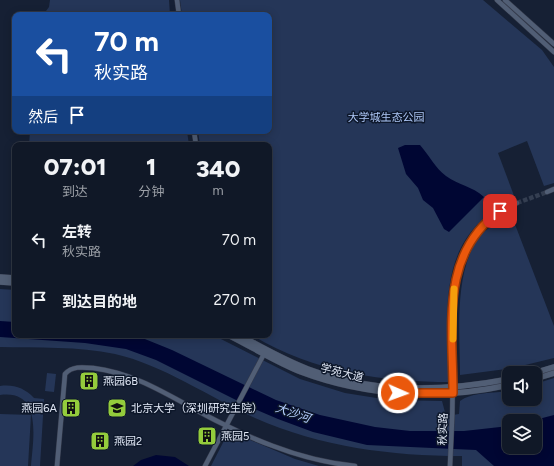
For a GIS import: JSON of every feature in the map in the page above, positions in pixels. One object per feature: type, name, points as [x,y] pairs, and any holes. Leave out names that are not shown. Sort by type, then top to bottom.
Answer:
[{"type":"street","points":[[177,0],[179,12]]},
{"type":"street","points":[[497,0],[554,52]]},
{"type":"street","points":[[505,0],[554,44]]},
{"type":"street","points":[[547,192],[554,189]]},
{"type":"street","name":"秋实路","points":[[450,466],[453,390],[454,284],[462,256],[472,238],[488,219],[500,211],[517,203]]},
{"type":"street","points":[[0,277],[12,278]]},
{"type":"street","points":[[0,282],[12,283]]},
{"type":"street","name":"学苑大道","points":[[234,338],[301,372],[359,388],[404,393],[502,386]]},
{"type":"street","name":"学苑大道","points":[[245,338],[298,365],[348,380],[398,388],[453,390],[502,380]]},
{"type":"street","points":[[204,466],[227,426],[264,354]]},
{"type":"street","points":[[56,466],[65,374],[71,369],[84,367],[109,370],[130,376],[149,384],[227,426],[273,446],[328,463],[355,466]]},
{"type":"street","points":[[542,371],[554,367]]},
{"type":"street","points":[[542,377],[554,373]]},
{"type":"green space","points":[[50,0],[169,0],[170,12],[45,12],[49,7]]},
{"type":"green space","name":"大学城生态公园","points":[[180,0],[483,0],[542,50],[554,67],[554,183],[544,186],[527,141],[498,153],[516,201],[490,214],[471,232],[459,253],[451,276],[448,302],[447,328],[451,382],[399,380],[348,372],[299,358],[275,348],[257,338],[272,338],[272,142],[200,142],[198,134],[272,134],[272,12],[182,12]]},
{"type":"green space","points":[[30,134],[187,134],[189,142],[29,142]]},
{"type":"green space","points":[[511,214],[554,326],[554,358],[521,366],[502,366],[502,369],[460,375],[459,322],[462,283],[466,265],[472,249],[481,235],[491,226]]},
{"type":"green space","points":[[0,289],[12,290],[12,338],[219,338],[300,379],[345,393],[389,400],[442,401],[446,416],[459,414],[460,401],[483,393],[502,392],[502,406],[542,406],[542,382],[554,378],[554,466],[462,466],[462,456],[435,456],[383,452],[331,443],[280,428],[255,418],[150,365],[115,354],[87,350],[0,347]]},
{"type":"green space","points":[[47,373],[56,374],[54,392],[45,391]]},
{"type":"green space","points":[[0,386],[18,388],[27,392],[34,398],[44,399],[40,466],[31,466],[33,431],[32,418],[29,408],[23,400],[14,395],[0,395]]},
{"type":"green space","points":[[0,414],[31,415],[28,466],[0,466]]},
{"type":"green space","points":[[229,431],[295,459],[319,466],[211,466]]},
{"type":"water","points":[[405,145],[420,145],[446,176],[455,182],[475,190],[484,197],[449,232],[444,229],[433,208],[423,200],[418,188],[406,174],[398,148]]},
{"type":"water","points":[[0,321],[12,322],[12,338],[0,337]]},
{"type":"water","name":"大沙河","points":[[14,338],[142,338],[172,350],[276,400],[320,415],[375,427],[410,431],[464,431],[502,427],[502,454],[542,454],[542,418],[554,415],[554,466],[494,466],[476,450],[367,445],[313,432],[252,408],[156,360],[126,349],[85,343]]},
{"type":"water","points":[[156,455],[175,457],[189,466],[133,466],[141,460]]},
{"type":"tunnel","points":[[517,203],[547,192]]},
{"type":"slow traffic","points":[[453,339],[454,289]]},
{"type":"place","name":"燕园6B","points":[[89,381]]},
{"type":"place","name":"燕园6A","points":[[71,408]]},
{"type":"place","name":"北京大学（深圳研究生院）","points":[[117,408]]},
{"type":"place","name":"燕园5","points":[[207,436]]},
{"type":"place","name":"燕园2","points":[[100,441]]},
{"type":"route","points":[[398,393],[453,393],[453,301],[457,269],[468,244],[488,219],[500,211]]}]
